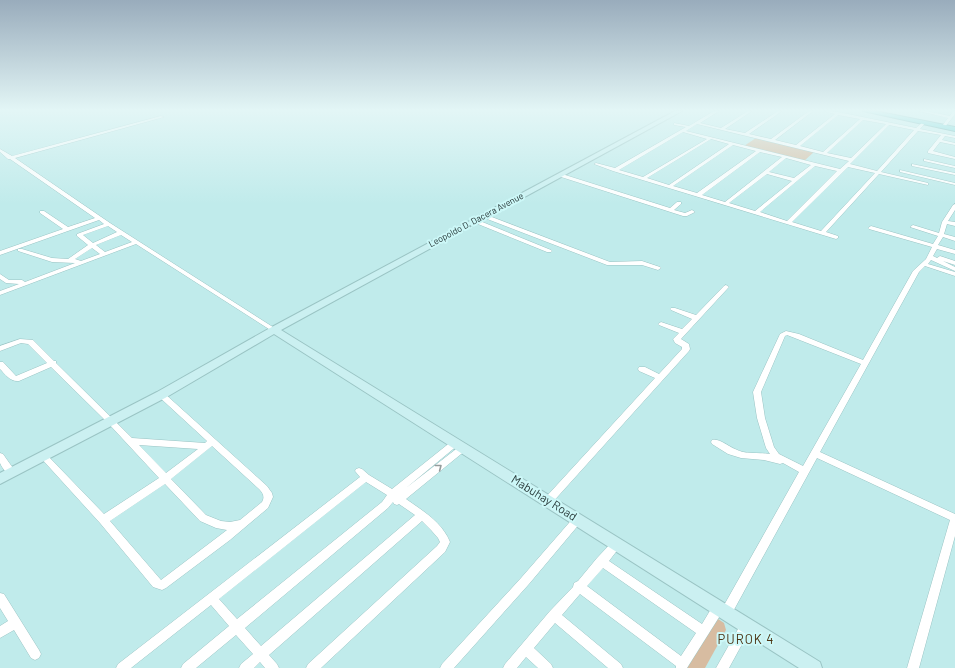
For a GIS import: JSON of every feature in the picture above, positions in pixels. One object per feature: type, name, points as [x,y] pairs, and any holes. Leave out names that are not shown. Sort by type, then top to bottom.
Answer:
[{"type":"main road","name":"Leopoldo D. Dacera Avenue","points":[[0,479],[161,395],[274,330],[620,142]]},
{"type":"main road","name":"Mabuhay Road","points":[[274,330],[814,668]]},
{"type":"street","points":[[10,158],[69,142]]},
{"type":"street","points":[[615,170],[664,142]]},
{"type":"street","points":[[644,178],[704,142]]},
{"type":"street","points":[[724,142],[841,172]]},
{"type":"street","points":[[777,142],[852,160]]},
{"type":"street","points":[[797,146],[802,142]]},
{"type":"street","points":[[824,153],[836,142]]},
{"type":"street","points":[[789,222],[870,142]]},
{"type":"street","points":[[823,232],[906,142]]},
{"type":"street","points":[[938,142],[930,152],[955,158]]},
{"type":"street","points":[[670,186],[732,144]]},
{"type":"street","points":[[0,150],[108,224],[274,330]]},
{"type":"street","points":[[698,195],[759,151]]},
{"type":"street","points":[[726,203],[784,158]]},
{"type":"street","points":[[926,160],[955,167]]},
{"type":"street","points":[[596,164],[836,237]]},
{"type":"street","points":[[757,212],[813,165]]},
{"type":"street","points":[[847,165],[926,184]]},
{"type":"street","points":[[914,165],[955,174]]},
{"type":"street","points":[[902,171],[955,184]]},
{"type":"street","points":[[766,172],[795,180]]},
{"type":"street","points":[[560,174],[687,215],[692,212]]},
{"type":"street","points":[[671,210],[679,204]]},
{"type":"street","points":[[578,586],[682,666],[703,631],[722,610],[804,472],[916,271],[930,256],[941,235],[945,222],[953,213],[955,206]]},
{"type":"street","points":[[42,212],[67,229]]},
{"type":"street","points":[[484,216],[609,264],[642,263],[658,268]]},
{"type":"street","points":[[0,253],[99,218]]},
{"type":"street","points":[[475,221],[549,251]]},
{"type":"street","points":[[945,222],[955,224]]},
{"type":"street","points":[[104,254],[79,237],[79,234],[108,224]]},
{"type":"street","points":[[913,227],[955,239]]},
{"type":"street","points":[[871,228],[955,252]]},
{"type":"street","points":[[67,262],[92,246],[122,232]]},
{"type":"street","points":[[0,293],[136,242]]},
{"type":"street","points":[[20,250],[45,259],[67,262],[87,260]]},
{"type":"street","points":[[930,256],[955,263]]},
{"type":"street","points":[[930,256],[955,269]]},
{"type":"street","points":[[923,264],[955,274]]},
{"type":"street","points":[[0,276],[8,282],[28,282]]},
{"type":"street","points":[[548,501],[686,349],[686,346],[677,340],[726,287]]},
{"type":"street","points":[[673,309],[697,318]]},
{"type":"street","points":[[661,324],[683,332]]},
{"type":"street","points":[[804,472],[776,456],[770,448],[757,392],[782,335],[786,333],[797,336],[865,363]]},
{"type":"street","points":[[0,349],[20,341],[27,341],[53,363],[111,421],[128,441],[166,478],[203,518],[210,522],[228,527],[238,525],[247,520]]},
{"type":"street","points":[[0,364],[12,377],[16,379],[53,363]]},
{"type":"street","points":[[642,369],[660,377]]},
{"type":"street","points":[[44,457],[103,520],[156,584],[162,585],[265,505],[268,498],[268,493],[209,444],[161,395]]},
{"type":"street","points":[[128,441],[209,444]]},
{"type":"street","points":[[715,442],[740,455],[773,458],[804,472]]},
{"type":"street","points":[[103,520],[166,478],[209,444]]},
{"type":"street","points":[[187,668],[459,445]]},
{"type":"street","points":[[815,453],[955,518],[913,668]]},
{"type":"street","points":[[0,456],[12,473]]},
{"type":"street","points":[[122,668],[212,598],[363,474],[422,515],[443,534],[445,542],[441,549],[312,668]]},
{"type":"street","points":[[245,668],[422,515]]},
{"type":"street","points":[[446,668],[525,581],[578,519]]},
{"type":"street","points":[[509,668],[578,586],[617,544]]},
{"type":"street","points":[[601,561],[703,631]]},
{"type":"street","points":[[0,598],[36,654]]},
{"type":"street","points":[[212,598],[272,668]]},
{"type":"street","points":[[554,615],[617,668]]},
{"type":"street","points":[[0,633],[16,622]]},
{"type":"street","points":[[722,668],[746,626]]},
{"type":"street","points":[[526,649],[547,668]]},
{"type":"shaded area","points":[[750,142],[773,142],[814,152],[804,161],[744,146]]},
{"type":"shaded area","points":[[718,619],[724,623],[726,630],[705,668],[685,668]]},
{"type":"district","name":"PUROK 4","points":[[746,639]]}]
